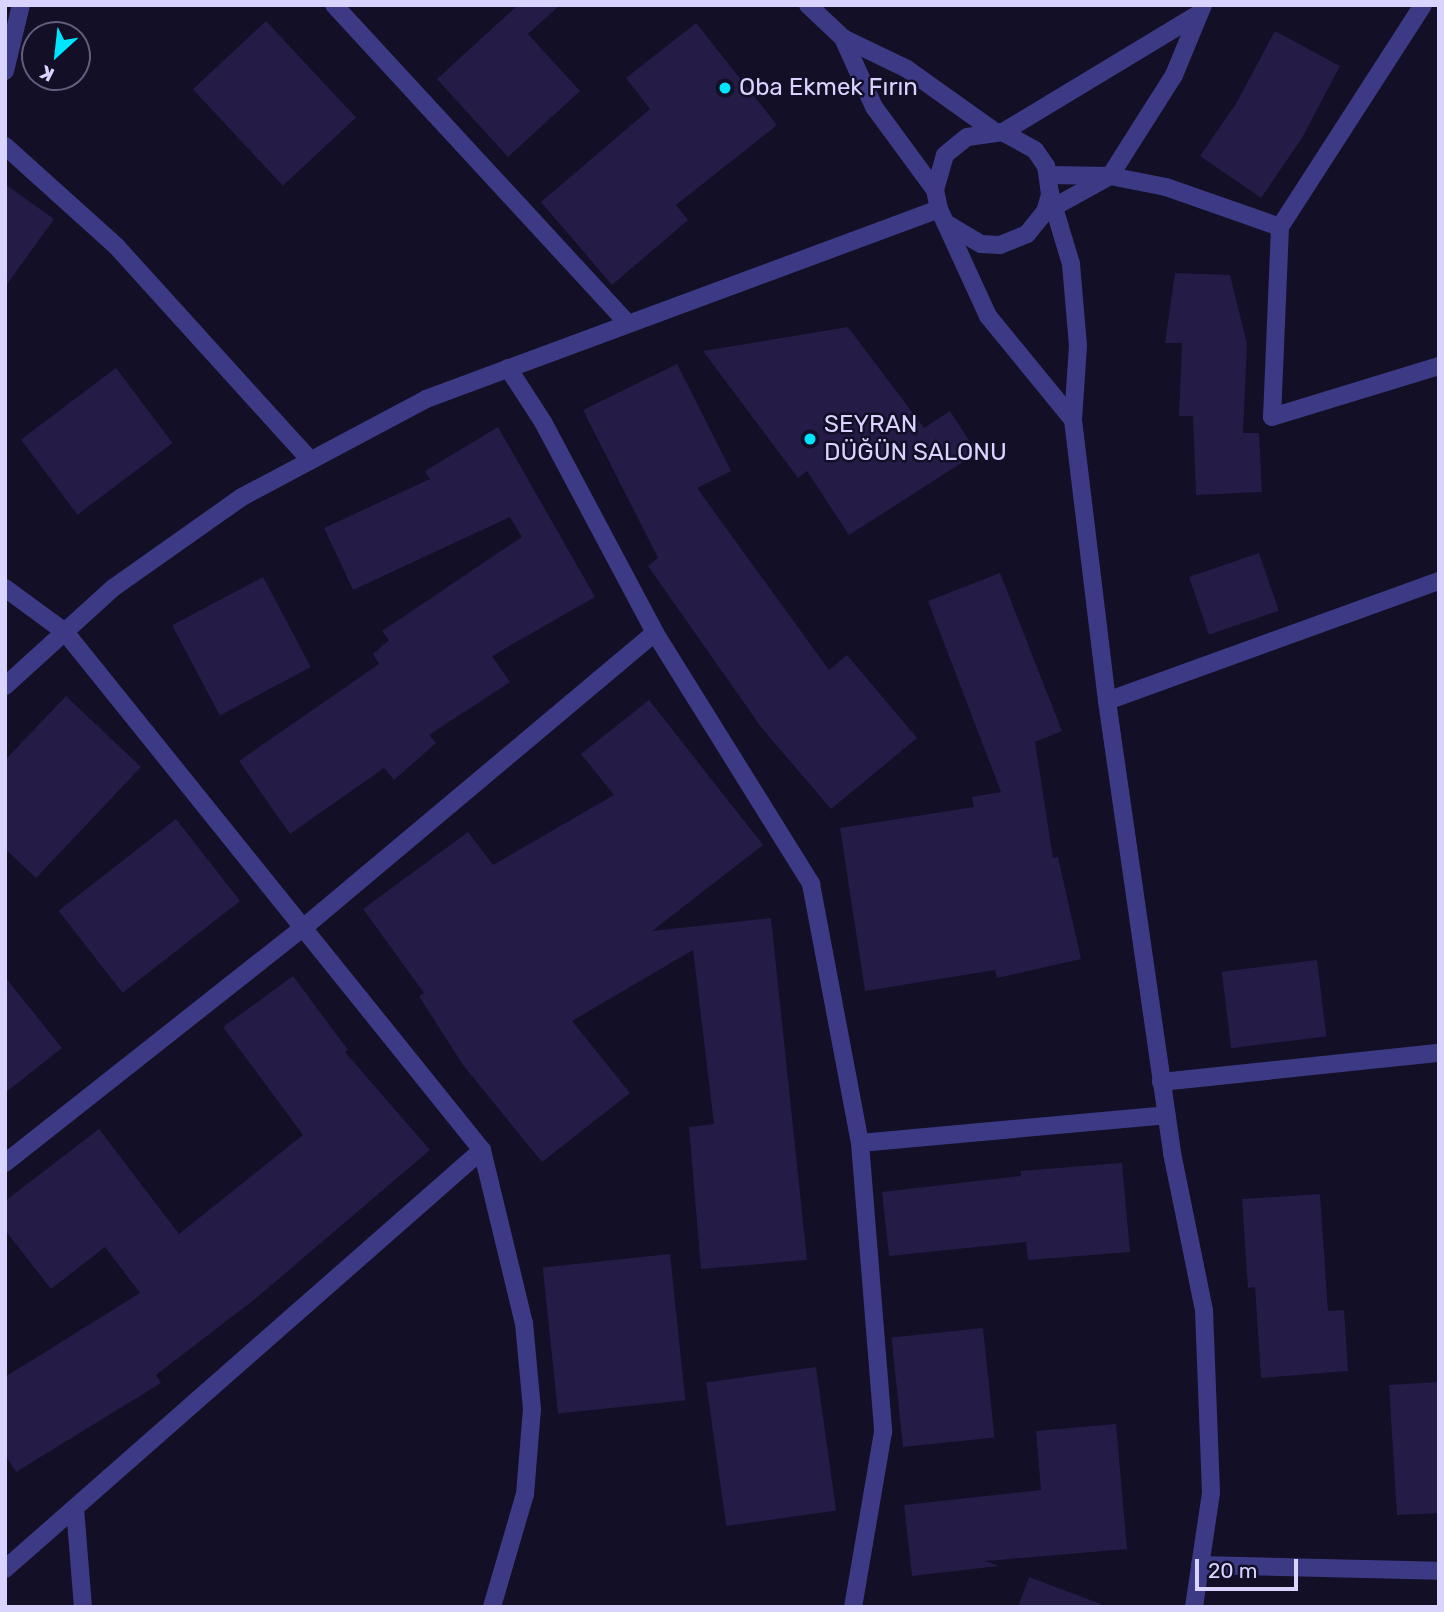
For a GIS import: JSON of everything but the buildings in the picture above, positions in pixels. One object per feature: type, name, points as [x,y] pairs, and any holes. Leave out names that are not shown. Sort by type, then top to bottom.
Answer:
[{"type":"street","points":[[5,71],[21,5]]},
{"type":"street","points":[[334,5],[627,323]]},
{"type":"street","points":[[808,5],[843,38],[907,69],[998,131],[1028,143],[1048,175],[1049,204],[1070,264],[1078,346],[1073,421],[1107,701],[1166,1115],[1203,1310],[1211,1493],[1194,1607]]},
{"type":"street","points":[[1423,5],[1280,227],[1272,417],[1439,366]]},
{"type":"street","points":[[1073,421],[988,316],[949,225],[939,209],[935,190],[937,172],[951,148],[975,134],[998,131],[1199,11]]},
{"type":"street","points":[[949,225],[972,241],[1000,245],[1027,234],[1049,204],[1110,176],[1174,75],[1199,11]]},
{"type":"street","points":[[843,38],[874,107],[935,190]]},
{"type":"street","points":[[5,146],[117,247],[309,459]]},
{"type":"street","points":[[1048,175],[1110,176],[1166,187],[1280,227]]},
{"type":"street","points":[[5,686],[123,581],[242,497],[426,399],[939,209]]},
{"type":"street","points":[[508,368],[543,422],[655,634],[811,884],[860,1143],[883,1432],[853,1607]]},
{"type":"street","points":[[1107,701],[1439,581]]},
{"type":"street","points":[[5,588],[65,632],[482,1150],[524,1323],[532,1409],[525,1494],[492,1607]]},
{"type":"street","points":[[5,1163],[303,928],[655,634]]},
{"type":"street","points":[[1161,1082],[1439,1053]]},
{"type":"street","points":[[860,1143],[1166,1115]]},
{"type":"street","points":[[5,1569],[482,1150]]},
{"type":"street","points":[[75,1508],[83,1607]]},
{"type":"street","points":[[1200,1566],[1439,1571]]},
{"type":"place","name":"Oba Ekmek Fırın","points":[[725,88]]},
{"type":"place","name":"SEYRAN DÜĞÜN SALONU","points":[[810,439]]}]
